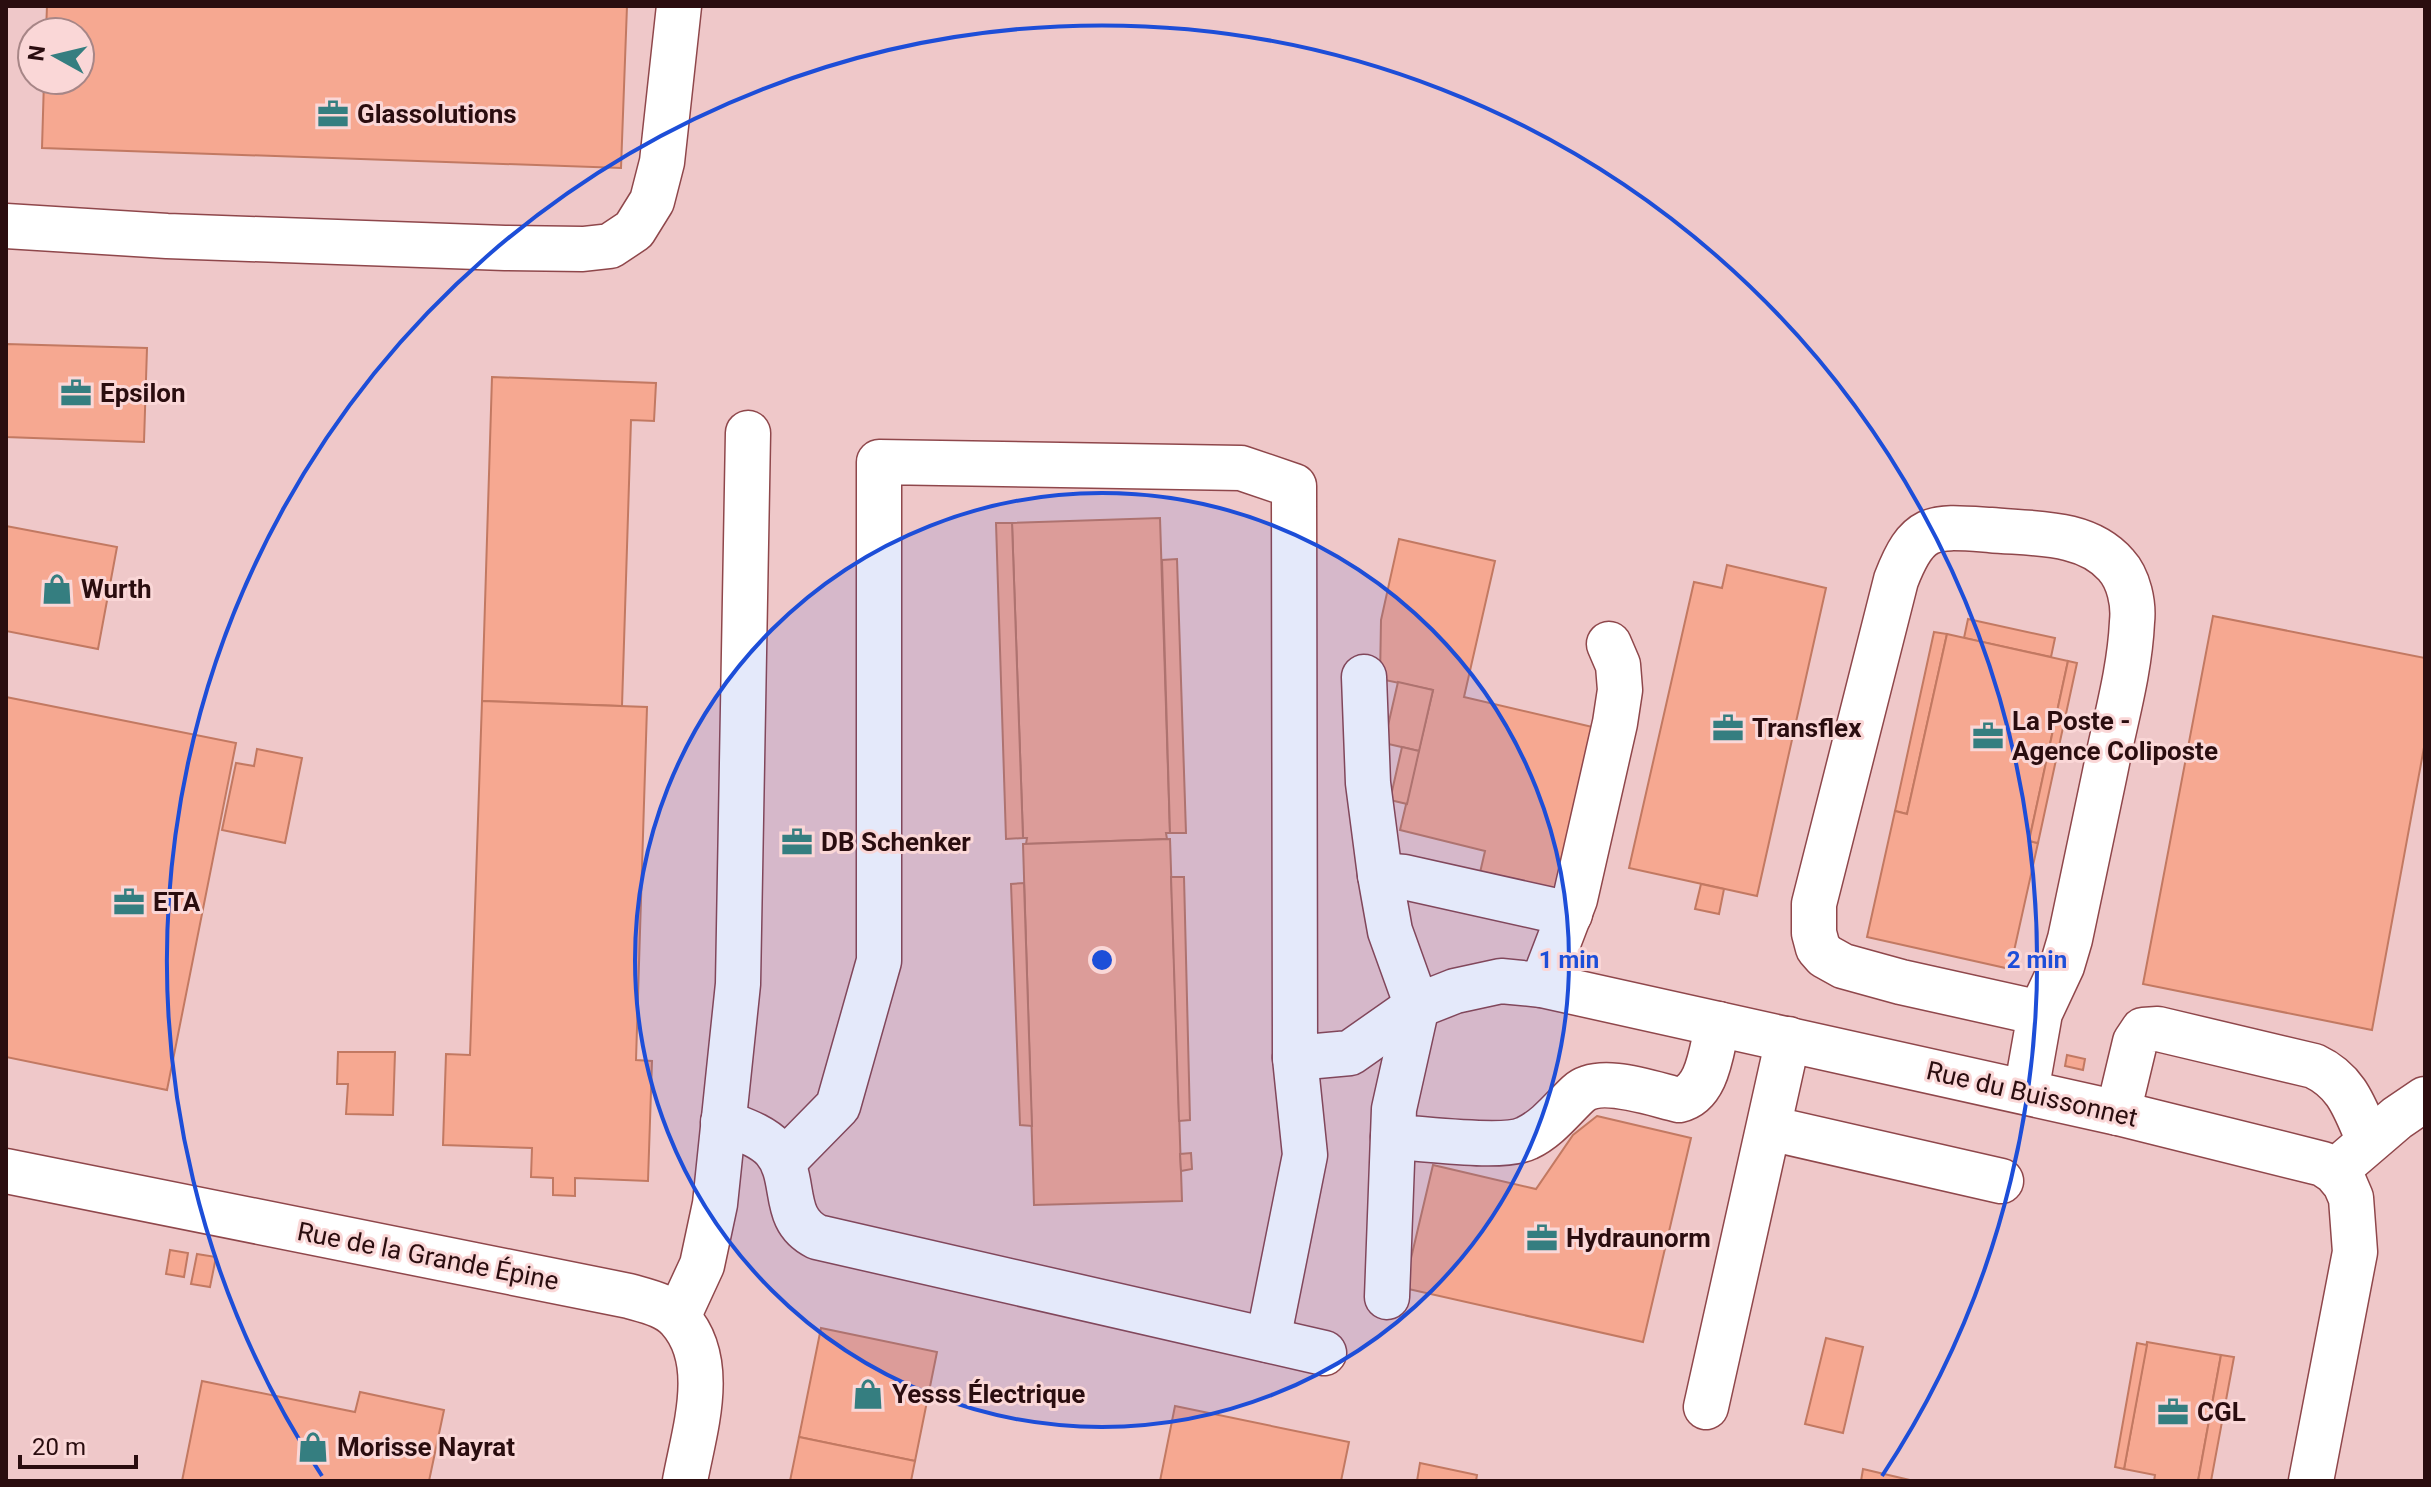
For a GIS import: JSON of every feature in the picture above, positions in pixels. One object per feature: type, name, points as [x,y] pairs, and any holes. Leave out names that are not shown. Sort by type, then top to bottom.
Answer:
[{"type":"street","points":[[6,226],[167,236],[505,248],[583,249],[610,246],[634,230],[652,201],[662,162],[679,6]]},
{"type":"street","points":[[685,1481],[701,1389],[698,1357],[691,1337],[678,1317],[702,1265],[715,1204],[738,984],[748,433]]},
{"type":"street","points":[[783,1162],[838,1106],[879,961],[879,462],[1241,468],[1294,486],[1295,1058],[1305,1155],[1268,1340]]},
{"type":"street","points":[[2026,1092],[2040,1013],[2062,966],[2070,939],[2114,731],[2133,619],[2129,588],[2117,566],[2096,548],[2062,536],[1938,529],[1922,534],[1908,551],[1896,580],[1825,854],[1814,904],[1814,933],[1818,948],[1825,956],[1843,966],[2040,1013]]},
{"type":"street","points":[[1542,985],[1570,914],[1582,870],[1618,701],[1618,665],[1609,644]]},
{"type":"street","points":[[1364,677],[1368,783],[1380,875],[1390,931],[1417,1006],[1394,1109],[1387,1297]]},
{"type":"street","points":[[1380,875],[1404,877],[1570,914]]},
{"type":"street","name":"Rue du Buissonnet","points":[[1295,1058],[1350,1053],[1417,1006],[1455,991],[1501,981],[1542,985],[2118,1113],[2304,1158],[2335,1172]]},
{"type":"street","points":[[1393,1137],[1495,1143],[1526,1140],[1582,1091],[1598,1084],[1679,1100],[1689,1097],[1697,1090],[1705,1073],[1718,1024]]},
{"type":"street","points":[[2118,1113],[2135,1042],[2143,1030],[2158,1029],[2314,1066],[2331,1074],[2341,1083],[2352,1102],[2369,1141]]},
{"type":"street","points":[[1706,1407],[1788,1039]]},
{"type":"street","points":[[2311,1481],[2355,1252],[2351,1198],[2335,1172],[2369,1141],[2425,1099]]},
{"type":"street","points":[[723,1122],[753,1134],[772,1147],[783,1162],[797,1221],[804,1230],[817,1237],[1324,1353]]},
{"type":"street","points":[[1769,1128],[2001,1181]]},
{"type":"street","name":"Rue de la Grande Épine","points":[[6,1171],[629,1296],[660,1305],[678,1317]]},
{"type":"shaded area","points":[[6,6],[2425,6],[2425,1481],[6,1481]]},
{"type":"building","name":"Glassolutions","points":[[47,6],[627,6],[621,168],[42,148],[44,96],[96,96],[96,16],[47,16]]},
{"type":"building","name":"Epsilon","points":[[6,344],[147,348],[144,442],[6,437]]},
{"type":"building","points":[[492,377],[656,383],[654,421],[631,420],[622,706],[482,701]]},
{"type":"building","points":[[1160,518],[1170,833],[1166,833],[1167,839],[1026,844],[1027,838],[1023,838],[1012,523]]},
{"type":"building","points":[[996,523],[1012,523],[1023,838],[1006,839]]},
{"type":"building","name":"Wurth","points":[[6,526],[117,547],[98,649],[6,631]]},
{"type":"building","points":[[1399,539],[1495,561],[1464,697],[1601,729],[1564,897],[1479,877],[1485,851],[1400,830],[1433,690],[1380,679],[1381,620]]},
{"type":"building","points":[[1177,559],[1186,833],[1170,833],[1162,560]]},
{"type":"building","name":"Transflex","points":[[1727,565],[1826,588],[1757,896],[1629,868],[1694,582],[1722,588]]},
{"type":"building","points":[[2213,616],[2425,658],[2425,742],[2372,1030],[2143,984]]},
{"type":"building","points":[[1968,619],[2055,638],[2051,657],[1964,638]]},
{"type":"building","points":[[1934,632],[1947,634],[1907,814],[1895,811]]},
{"type":"building","name":"La Poste - Agence Coliposte","points":[[1947,634],[2068,661],[2029,841],[2038,843],[2010,969],[1867,937],[1895,811],[1907,814]]},
{"type":"building","points":[[2068,661],[2077,663],[2038,843],[2029,841]]},
{"type":"building","points":[[1398,682],[1433,690],[1419,751],[1384,743]]},
{"type":"building","points":[[6,697],[236,743],[167,1090],[6,1057]]},
{"type":"building","points":[[482,701],[647,707],[636,1060],[652,1061],[648,1181],[575,1178],[575,1196],[553,1195],[553,1178],[531,1177],[532,1148],[443,1145],[446,1054],[470,1055]]},
{"type":"building","points":[[1402,747],[1419,751],[1407,804],[1390,800]]},
{"type":"building","points":[[257,749],[302,758],[285,843],[222,830],[236,763],[254,766]]},
{"type":"building","points":[[1170,839],[1182,1201],[1034,1205],[1023,844]]},
{"type":"building","points":[[1171,877],[1184,877],[1190,1120],[1179,1121]]},
{"type":"building","points":[[1024,883],[1032,1126],[1020,1125],[1011,884]]},
{"type":"building","points":[[1701,884],[1724,889],[1719,914],[1695,909]]},
{"type":"building","points":[[338,1052],[395,1052],[393,1115],[346,1114],[348,1084],[337,1084]]},
{"type":"building","points":[[2067,1055],[2085,1059],[2083,1070],[2065,1066]]},
{"type":"building","name":"Hydraunorm","points":[[1597,1116],[1691,1138],[1643,1342],[1404,1288],[1433,1165],[1536,1189],[1573,1135]]},
{"type":"building","points":[[1191,1153],[1192,1169],[1181,1171],[1180,1154]]},
{"type":"building","points":[[170,1250],[188,1253],[184,1277],[166,1274]]},
{"type":"building","points":[[197,1254],[216,1257],[210,1287],[191,1284]]},
{"type":"building","name":"Yesss Électrique","points":[[821,1328],[937,1352],[915,1461],[799,1437]]},
{"type":"building","points":[[1826,1338],[1863,1347],[1843,1433],[1805,1424]]},
{"type":"building","name":"CGL","points":[[2147,1342],[2221,1355],[2198,1481],[2154,1481],[2155,1475],[2124,1469]]},
{"type":"building","points":[[2137,1343],[2147,1345],[2124,1469],[2115,1467]]},
{"type":"building","points":[[2221,1355],[2234,1357],[2211,1481],[2198,1481]]},
{"type":"building","name":"Morisse Nayrat","points":[[202,1381],[355,1412],[360,1392],[444,1410],[429,1481],[182,1481]]},
{"type":"building","points":[[1175,1406],[1349,1442],[1341,1481],[1160,1481]]},
{"type":"building","points":[[799,1437],[915,1461],[911,1481],[790,1481]]},
{"type":"building","points":[[1420,1463],[1477,1475],[1476,1481],[1417,1481]]},
{"type":"building","points":[[1863,1469],[1914,1481],[1861,1481]]},
{"type":"place","name":"Glassolutions","points":[[333,114]]},
{"type":"place","name":"Epsilon","points":[[76,393]]},
{"type":"place","name":"Wurth","points":[[57,589]]},
{"type":"place","name":"Transflex","points":[[1728,728]]},
{"type":"place","name":"La Poste - Agence Coliposte","points":[[1988,736]]},
{"type":"place","name":"DB Schenker","points":[[797,842]]},
{"type":"place","name":"ETA","points":[[129,902]]},
{"type":"place","name":"Hydraunorm","points":[[1542,1238]]},
{"type":"place","name":"Yesss Électrique","points":[[868,1394]]},
{"type":"place","name":"CGL","points":[[2173,1412]]},
{"type":"place","name":"Morisse Nayrat","points":[[313,1447]]}]
